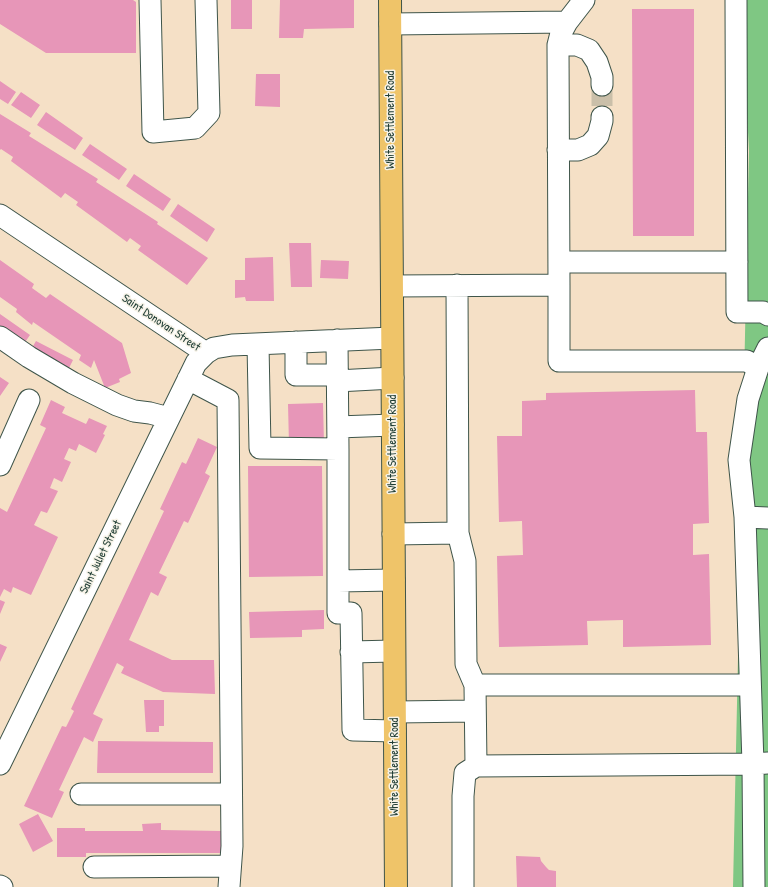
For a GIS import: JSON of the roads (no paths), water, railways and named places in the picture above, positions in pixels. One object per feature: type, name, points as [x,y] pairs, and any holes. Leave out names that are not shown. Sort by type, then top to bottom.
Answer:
[{"type":"main road","name":"White Settlement Road","points":[[390,0],[396,887]]},
{"type":"street","points":[[150,0],[153,132],[195,128],[209,113],[206,0]]},
{"type":"street","points":[[584,0],[567,22],[561,33],[558,45],[559,361],[747,361],[758,368]]},
{"type":"street","points":[[736,0],[737,312],[763,312],[768,315]]},
{"type":"street","points":[[390,24],[567,22]]},
{"type":"street","points":[[558,45],[577,45],[589,50],[597,62],[602,76],[602,85]]},
{"type":"street","points":[[558,150],[578,150],[590,145],[598,136],[602,117]]},
{"type":"street","name":"Saint Donovan Street","points":[[0,215],[206,353],[214,348],[232,345],[392,338]]},
{"type":"street","points":[[559,262],[737,262]]},
{"type":"street","points":[[392,286],[559,285]]},
{"type":"street","points":[[457,286],[458,533],[465,561],[466,664],[475,685],[476,766]]},
{"type":"street","points":[[0,337],[29,357],[73,383],[117,405],[134,411],[169,418]]},
{"type":"street","points":[[337,340],[338,613],[351,613],[353,730],[395,721],[475,711]]},
{"type":"street","points":[[296,342],[296,375],[337,378],[392,378]]},
{"type":"street","points":[[258,344],[260,448],[338,449]]},
{"type":"street","points":[[754,887],[760,763],[750,685],[745,517],[739,460],[748,399],[758,368],[768,348]]},
{"type":"street","name":"Saint Juliet Street","points":[[0,764],[196,363],[206,353]]},
{"type":"street","points":[[188,379],[228,400],[232,846],[229,887]]},
{"type":"street","points":[[0,465],[29,400]]},
{"type":"street","points":[[338,427],[393,425]]},
{"type":"street","points":[[745,517],[768,518]]},
{"type":"street","points":[[393,534],[458,533]]},
{"type":"street","points":[[338,581],[394,580]]},
{"type":"street","points":[[352,652],[394,651]]},
{"type":"street","points":[[475,685],[750,685]]},
{"type":"street","points":[[463,887],[463,796],[465,773],[476,766],[760,763]]},
{"type":"street","points":[[81,794],[231,794]]},
{"type":"street","points":[[94,867],[230,866]]},
{"type":"tunnel","points":[[602,85],[602,117]]}]
